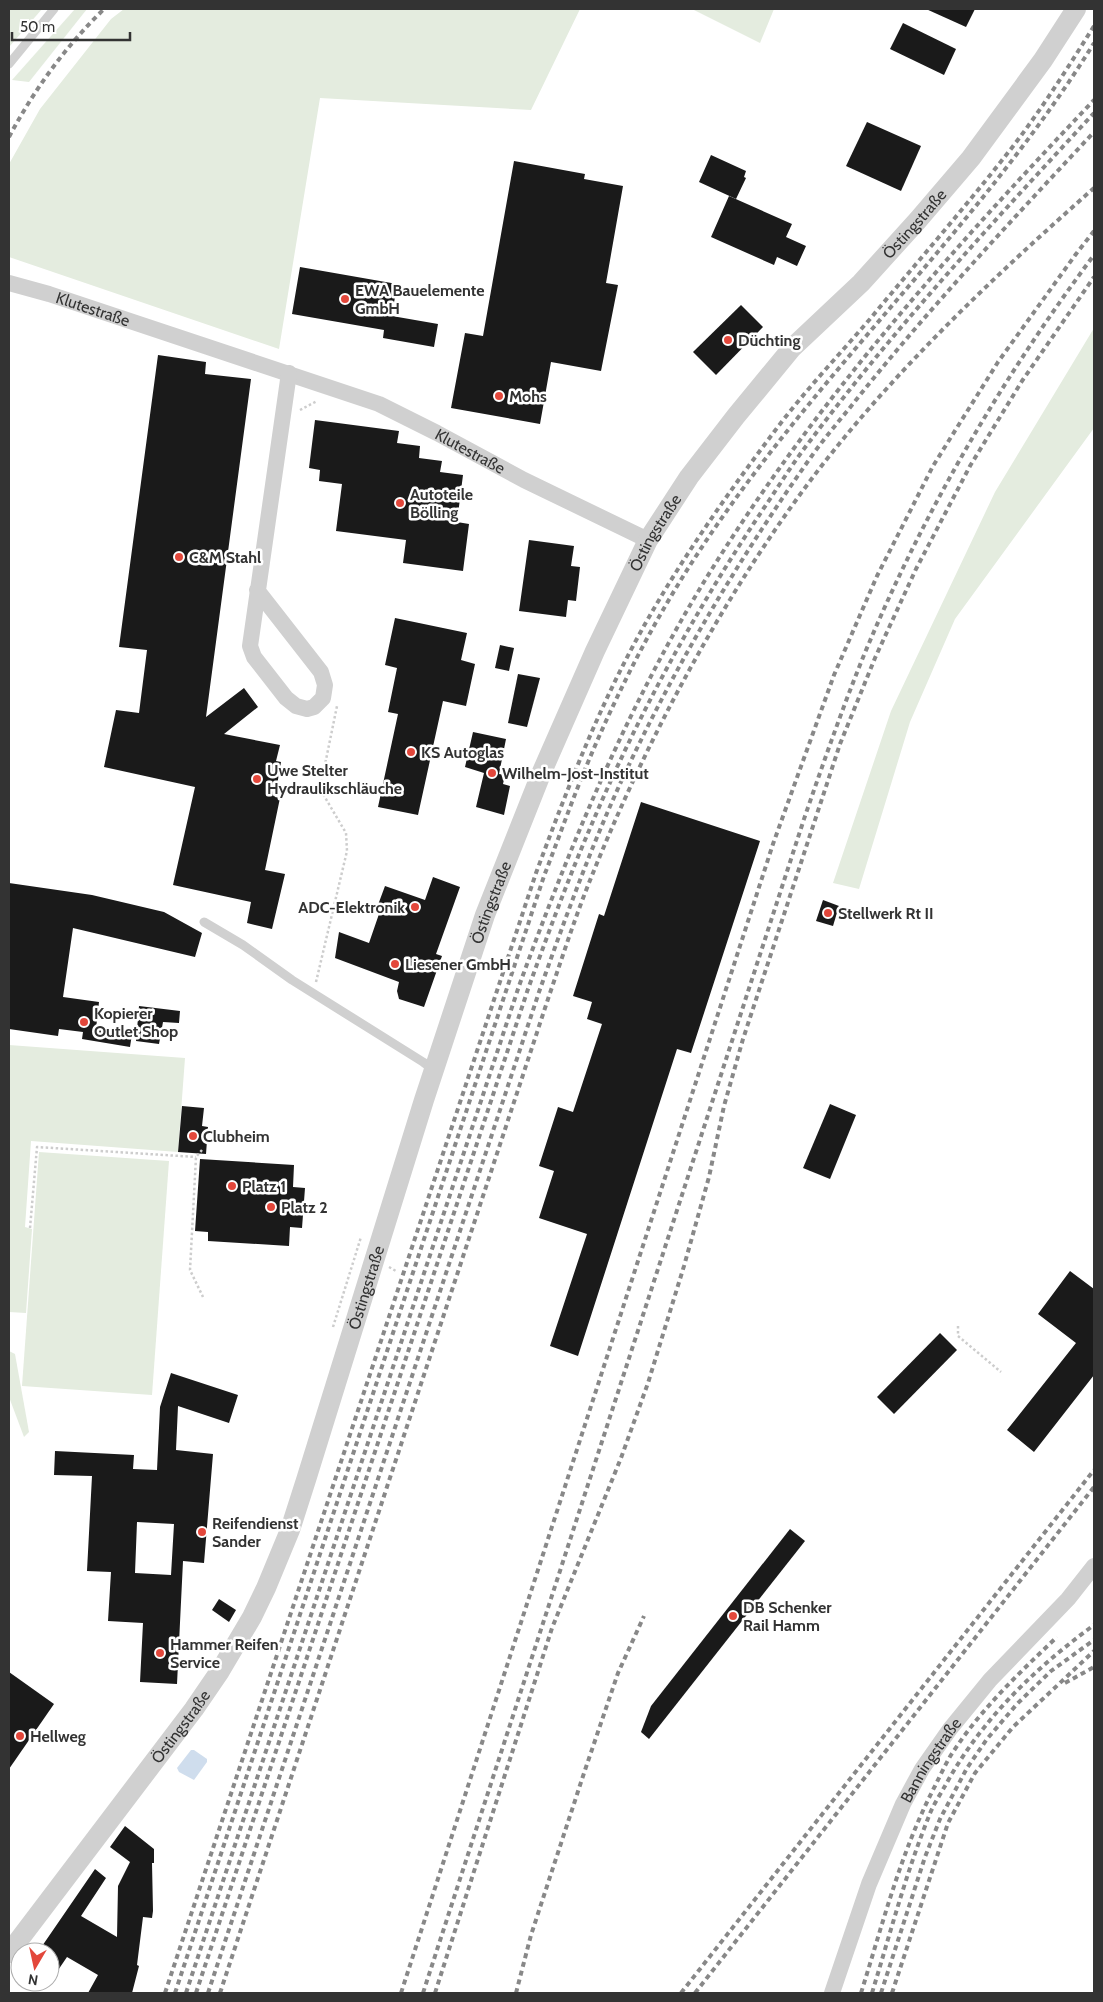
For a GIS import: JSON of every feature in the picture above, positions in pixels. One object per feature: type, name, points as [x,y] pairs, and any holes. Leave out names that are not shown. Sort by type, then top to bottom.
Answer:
[{"type":"street","name":"Östingstraße","points":[[9,1952],[194,1709],[235,1646],[266,1588],[290,1530],[434,1070],[485,915],[541,774],[595,651],[648,540],[689,477],[792,348],[860,283],[971,158],[1043,60],[1076,9]]},
{"type":"street","name":"Klutestraße","points":[[9,283],[49,294],[379,404],[524,480],[648,540]]},
{"type":"street","points":[[257,590],[321,672],[325,685],[323,698],[314,707],[307,709],[296,706],[286,698],[254,657],[250,646],[257,590],[289,373]]},
{"type":"street","name":"Banningstraße","points":[[832,1993],[869,1884],[902,1804],[922,1769],[950,1729],[990,1680],[1062,1605],[1094,1566]]},
{"type":"lane","points":[[9,64],[54,9]]},
{"type":"lane","points":[[204,922],[242,944],[292,980],[434,1070]]},
{"type":"path","points":[[30,1228],[36,1148],[196,1157]]},
{"type":"path","points":[[202,1150],[196,1157],[190,1270],[203,1297]]},
{"type":"path","points":[[333,1328],[363,1232]]},
{"type":"path","points":[[958,1326],[958,1336],[1001,1372]]},
{"type":"shaded area","points":[[9,9],[42,9],[9,47]]},
{"type":"shaded area","points":[[75,9],[87,9],[29,82],[12,80]]},
{"type":"shaded area","points":[[124,9],[580,9],[531,110],[320,98],[279,349],[9,257],[9,164],[40,109],[111,19]]},
{"type":"shaded area","points":[[692,9],[774,9],[760,43]]},
{"type":"shaded area","points":[[1094,328],[1094,428],[955,619],[910,722],[859,889],[833,883],[891,711],[995,492]]},
{"type":"shaded area","points":[[9,1045],[185,1058],[178,1152],[31,1141],[25,1227],[32,1229],[26,1313],[9,1312]]},
{"type":"shaded area","points":[[39,1152],[169,1161],[152,1395],[22,1386]]},
{"type":"shaded area","points":[[9,1351],[15,1354],[29,1432],[24,1437],[9,1397]]},
{"type":"water","points":[[191,1750],[207,1759],[207,1762],[194,1780],[179,1772],[177,1768]]},
{"type":"building","points":[[926,9],[975,9],[966,27]]},
{"type":"building","points":[[903,23],[956,49],[944,75],[890,49]]},
{"type":"building","points":[[867,122],[921,146],[901,191],[846,166]]},
{"type":"building","points":[[711,155],[746,171],[744,177],[746,178],[736,199],[699,182]]},
{"type":"building","points":[[514,161],[585,174],[584,179],[623,186],[606,283],[618,285],[601,371],[551,362],[540,424],[451,408],[465,333],[483,336]]},
{"type":"building","points":[[729,196],[792,224],[786,237],[806,246],[797,266],[777,257],[774,265],[711,237]]},
{"type":"building","name":"EWA Bauelemente GmbH","points":[[300,267],[397,284],[392,316],[438,324],[434,347],[383,338],[384,330],[292,314]]},
{"type":"building","name":"Düchting","points":[[741,305],[763,327],[716,375],[693,352]]},
{"type":"building","points":[[158,355],[206,362],[205,374],[251,379],[206,717],[244,688],[258,707],[224,734],[280,745],[276,761],[281,762],[275,797],[280,798],[265,870],[285,874],[272,929],[247,923],[251,902],[173,885],[195,787],[104,767],[116,710],[139,713],[147,650],[119,647]]},
{"type":"building","name":"Autoteile Bölling","points":[[315,420],[399,431],[397,443],[420,446],[419,458],[442,461],[440,472],[463,475],[457,522],[469,524],[463,571],[403,563],[406,540],[336,531],[342,484],[319,481],[320,470],[309,468]]},
{"type":"building","points":[[529,540],[574,546],[571,566],[580,567],[576,601],[568,600],[566,617],[519,611]]},
{"type":"building","points":[[395,618],[467,633],[461,660],[475,664],[466,706],[443,701],[418,815],[378,807],[398,714],[388,712],[397,668],[385,665]]},
{"type":"building","points":[[500,645],[514,648],[509,671],[495,668]]},
{"type":"building","points":[[518,674],[540,678],[527,727],[508,723]]},
{"type":"building","name":"Wilhelm-Jost-Institut","points":[[473,732],[506,739],[499,774],[505,775],[503,784],[510,786],[504,815],[476,807],[484,773],[465,767]]},
{"type":"building","points":[[641,802],[760,841],[691,1053],[677,1049],[578,1356],[550,1346],[587,1234],[539,1218],[554,1171],[539,1166],[558,1107],[573,1112],[602,1024],[587,1019],[592,1002],[573,996],[599,914],[604,916]]},
{"type":"building","points":[[433,877],[460,887],[436,954],[442,956],[424,1007],[399,999],[397,991],[399,982],[335,958],[339,932],[369,943],[379,914],[375,913],[385,886],[425,900]]},
{"type":"building","points":[[9,883],[92,895],[164,912],[202,933],[195,957],[73,928],[63,997],[99,1002],[96,1029],[132,1034],[130,1047],[82,1039],[83,1032],[59,1029],[58,1036],[9,1029]]},
{"type":"building","name":"Stellwerk Rt II","points":[[823,900],[839,906],[833,926],[816,921]]},
{"type":"building","points":[[139,1006],[180,1011],[179,1023],[163,1022],[159,1044],[136,1041]]},
{"type":"building","points":[[830,1104],[856,1115],[830,1179],[803,1168]]},
{"type":"building","name":"Clubheim","points":[[182,1106],[204,1108],[202,1126],[208,1127],[206,1154],[178,1152]]},
{"type":"building","points":[[200,1159],[294,1165],[293,1187],[305,1188],[302,1228],[290,1227],[289,1246],[208,1241],[208,1232],[195,1231]]},
{"type":"building","points":[[1070,1271],[1094,1289],[1094,1375],[1034,1452],[1007,1430],[1076,1343],[1038,1314]]},
{"type":"building","points":[[940,1333],[957,1350],[894,1414],[877,1397]]},
{"type":"building","points":[[171,1373],[238,1395],[229,1423],[178,1406],[176,1450],[213,1454],[204,1563],[183,1561],[177,1684],[140,1682],[143,1623],[108,1621],[111,1572],[87,1571],[92,1476],[54,1475],[55,1451],[134,1455],[133,1469],[157,1470],[160,1407]],"holes":[[[137,1522],[174,1524],[171,1575],[135,1573]]]},
{"type":"building","name":"DB Schenker Rail Hamm","points":[[790,1529],[805,1541],[649,1739],[641,1732],[651,1706]]},
{"type":"building","points":[[219,1599],[236,1610],[229,1622],[212,1610]]},
{"type":"building","name":"Hellweg","points":[[9,1672],[54,1704],[9,1769]]},
{"type":"building","points":[[125,1826],[154,1849],[154,1863],[152,1863],[152,1918],[143,1917],[137,1965],[139,1966],[132,1993],[88,1993],[98,1975],[67,1957],[60,1967],[60,1942],[45,1942],[95,1869],[106,1878],[81,1916],[117,1937],[118,1886],[130,1862],[110,1847]]},
{"type":"railway","points":[[9,137],[51,70],[76,38],[104,9]]},
{"type":"railway","points":[[165,1993],[536,873],[569,786],[605,701],[648,618],[699,537],[736,484],[797,403],[961,211],[1014,145],[1094,26]]},
{"type":"railway","points":[[175,1993],[544,876],[580,781],[611,710],[639,653],[670,598],[704,544],[750,479],[849,356],[1002,173],[1050,109],[1094,43]]},
{"type":"railway","points":[[186,1993],[519,986],[562,873],[609,762],[663,654],[692,602],[724,550],[807,430],[898,316],[994,207],[1094,100]]},
{"type":"railway","points":[[196,1993],[528,989],[574,866],[629,742],[694,619],[804,448],[912,314],[1094,113]]},
{"type":"railway","points":[[208,1993],[539,992],[587,861],[640,741],[684,657],[732,575],[827,435],[943,297],[1094,132]]},
{"type":"railway","points":[[220,1993],[562,957],[608,837],[660,725],[689,670],[753,563],[787,512],[823,464],[886,390],[952,320],[1094,188]]},
{"type":"railway","points":[[401,1993],[773,844],[834,675],[877,576],[933,466],[998,362],[1094,231]]},
{"type":"railway","points":[[423,1993],[804,819],[848,696],[887,602],[938,498],[996,398],[1094,255]]},
{"type":"railway","points":[[435,1993],[552,1628],[621,1458],[648,1383],[709,1177],[724,1106],[743,1039],[840,744],[875,658],[916,569],[970,466],[1022,381],[1094,277]]},
{"type":"railway","points":[[681,1993],[1094,1470]]},
{"type":"railway","points":[[695,1993],[1094,1487]]},
{"type":"railway","points":[[516,1993],[531,1935],[585,1770],[618,1673],[644,1616]]},
{"type":"railway","points":[[872,1993],[913,1859],[932,1808],[959,1762],[975,1739],[1010,1697],[1050,1659],[1094,1625]]},
{"type":"railway","points":[[861,1993],[902,1862],[923,1811],[949,1759],[962,1739],[987,1708],[1057,1637]]},
{"type":"railway","points":[[881,1993],[925,1857],[940,1819],[967,1768],[987,1739],[1017,1704],[1051,1671],[1094,1640]]},
{"type":"railway","points":[[892,1993],[948,1823],[975,1773],[1013,1727],[1094,1651]]},
{"type":"railway","points":[[1065,1683],[1094,1667]]},
{"type":"place","name":"EWA Bauelemente GmbH","points":[[345,299]]},
{"type":"place","name":"Düchting","points":[[728,340]]},
{"type":"place","name":"Mohs","points":[[499,396]]},
{"type":"place","name":"Autoteile Bölling","points":[[400,503]]},
{"type":"place","name":"C&M Stahl","points":[[179,557]]},
{"type":"place","name":"KS Autoglas","points":[[411,752]]},
{"type":"place","name":"Wilhelm-Jost-Institut","points":[[492,773]]},
{"type":"place","name":"Uwe Stelter Hydraulikschläuche","points":[[257,779]]},
{"type":"place","name":"ADC-Elektronik","points":[[415,907]]},
{"type":"place","name":"Stellwerk Rt II","points":[[828,913]]},
{"type":"place","name":"Liesener GmbH","points":[[395,964]]},
{"type":"place","name":"Kopierer Outlet Shop","points":[[84,1022]]},
{"type":"place","name":"Clubheim","points":[[193,1136]]},
{"type":"place","name":"Platz 1","points":[[232,1186]]},
{"type":"place","name":"Platz 2","points":[[271,1207]]},
{"type":"place","name":"Reifendienst Sander","points":[[202,1532]]},
{"type":"place","name":"DB Schenker Rail Hamm","points":[[733,1616]]},
{"type":"place","name":"Hammer Reifen Service","points":[[160,1653]]},
{"type":"place","name":"Hellweg","points":[[20,1736]]}]
